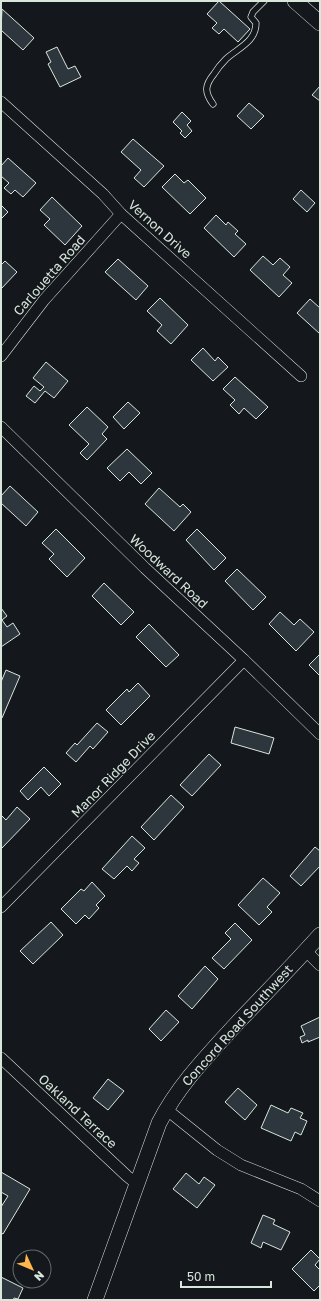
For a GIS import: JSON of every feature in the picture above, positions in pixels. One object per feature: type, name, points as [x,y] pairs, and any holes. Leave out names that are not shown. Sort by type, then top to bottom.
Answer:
[{"type":"street","points":[[296,1],[320,24]]},
{"type":"street","name":"Vernon Drive","points":[[1,102],[103,194],[121,214],[301,376]]},
{"type":"street","name":"Carlouetta Road","points":[[1,356],[44,300],[121,214]]},
{"type":"street","name":"Woodward Road","points":[[1,427],[144,568],[244,660],[320,734]]},
{"type":"street","name":"Manor Ridge Drive","points":[[1,907],[244,660]]},
{"type":"street","name":"Concord Road Southwest","points":[[94,1300],[159,1123],[166,1109],[178,1091],[207,1056],[320,936]]},
{"type":"street","points":[[306,951],[320,965]]},
{"type":"street","name":"Oakland Terrace","points":[[1,1058],[137,1184]]},
{"type":"street","points":[[166,1109],[217,1150],[241,1165],[301,1189],[320,1201]]},
{"type":"lane","points":[[213,104],[209,98],[207,83],[225,60],[252,38],[256,29],[256,23],[251,18],[253,12],[264,1]]},
{"type":"building","points":[[219,1],[250,29],[238,42],[224,29],[219,34],[212,28],[217,23],[207,14]]},
{"type":"building","points":[[2,9],[34,38],[23,50],[1,30]]},
{"type":"building","points":[[57,47],[68,69],[75,66],[81,77],[60,87],[48,64],[51,62],[46,52]]},
{"type":"building","points":[[320,86],[320,101],[312,95]]},
{"type":"building","points":[[249,103],[264,116],[251,129],[237,116]]},
{"type":"building","points":[[182,112],[191,121],[187,125],[192,131],[185,138],[180,133],[182,131],[173,122]]},
{"type":"building","points":[[133,139],[164,166],[144,187],[134,178],[141,170],[121,152]]},
{"type":"building","points":[[8,158],[36,183],[23,197],[15,190],[11,194],[4,188],[9,183],[1,176],[1,166]]},
{"type":"building","points":[[175,174],[184,183],[188,180],[206,198],[190,214],[162,187]]},
{"type":"building","points":[[301,190],[315,203],[307,212],[293,199]]},
{"type":"building","points":[[52,197],[82,226],[65,245],[44,225],[50,219],[40,210]]},
{"type":"building","points":[[1,205],[8,212],[1,219]]},
{"type":"building","points":[[216,215],[226,225],[228,222],[238,231],[235,234],[246,244],[234,257],[204,228]]},
{"type":"building","points":[[263,256],[273,265],[280,258],[290,267],[283,275],[292,283],[279,297],[250,270]]},
{"type":"building","points":[[118,259],[148,286],[136,300],[105,272]]},
{"type":"building","points":[[5,261],[17,272],[1,289],[1,265]]},
{"type":"building","points":[[160,298],[188,325],[171,344],[157,331],[162,325],[147,311]]},
{"type":"building","points":[[310,299],[320,308],[320,334],[297,313]]},
{"type":"building","points":[[203,348],[215,361],[218,357],[228,367],[213,381],[191,360]]},
{"type":"building","points":[[46,362],[68,381],[54,398],[45,391],[35,403],[26,396],[34,386],[40,391],[44,387],[33,378]]},
{"type":"building","points":[[235,377],[268,407],[256,419],[244,408],[239,414],[230,405],[235,400],[223,389]]},
{"type":"building","points":[[128,402],[140,413],[124,429],[113,417]]},
{"type":"building","points":[[87,407],[108,427],[102,434],[107,439],[87,460],[80,453],[89,444],[69,425]]},
{"type":"building","points":[[127,449],[152,473],[141,484],[129,472],[120,481],[107,468]]},
{"type":"building","points":[[10,486],[38,512],[26,526],[1,503],[1,496]]},
{"type":"building","points":[[159,488],[180,507],[183,504],[191,512],[174,531],[145,504]]},
{"type":"building","points":[[56,529],[85,558],[67,577],[49,559],[54,554],[42,543]]},
{"type":"building","points":[[197,529],[226,558],[214,570],[186,540]]},
{"type":"building","points":[[237,569],[266,597],[253,610],[225,581]]},
{"type":"building","points":[[104,583],[134,612],[121,625],[92,596]]},
{"type":"building","points":[[1,608],[7,616],[2,620],[7,627],[13,623],[20,634],[1,647]]},
{"type":"building","points":[[280,612],[294,625],[300,619],[314,632],[296,651],[269,624]]},
{"type":"building","points":[[149,624],[179,655],[166,667],[136,637]]},
{"type":"building","points":[[320,654],[320,674],[319,675],[309,665]]},
{"type":"building","points":[[6,670],[20,676],[2,718],[1,682]]},
{"type":"building","points":[[138,683],[150,696],[121,725],[106,710],[127,689],[129,692]]},
{"type":"building","points":[[97,723],[108,732],[93,749],[90,746],[76,762],[66,753],[75,743],[77,745]]},
{"type":"building","points":[[235,727],[274,738],[269,754],[231,743]]},
{"type":"building","points":[[209,754],[221,765],[192,796],[180,785]]},
{"type":"building","points":[[44,767],[61,784],[49,796],[41,787],[28,800],[20,791]]},
{"type":"building","points":[[171,795],[184,807],[154,840],[141,827]]},
{"type":"building","points":[[17,807],[30,819],[1,849],[1,815],[6,820]]},
{"type":"building","points":[[132,836],[145,848],[134,859],[139,863],[132,871],[127,866],[114,879],[102,869]]},
{"type":"building","points":[[315,847],[320,851],[320,866],[301,886],[290,876]]},
{"type":"building","points":[[263,878],[280,893],[267,907],[272,912],[259,925],[238,905]]},
{"type":"building","points":[[92,882],[105,896],[96,905],[99,908],[89,919],[85,915],[76,924],[61,909],[81,889],[84,891]]},
{"type":"building","points":[[51,922],[63,935],[33,964],[20,951]]},
{"type":"building","points":[[235,923],[252,940],[224,969],[212,958],[231,939],[225,933]]},
{"type":"building","points":[[205,966],[218,979],[192,1009],[178,996]]},
{"type":"building","points":[[166,1010],[179,1022],[161,1041],[149,1029]]},
{"type":"building","points":[[320,1017],[320,1037],[302,1043],[300,1037],[305,1035],[301,1026]]},
{"type":"building","points":[[108,1079],[124,1091],[108,1110],[93,1098]]},
{"type":"building","points":[[238,1088],[257,1105],[245,1120],[225,1102]]},
{"type":"building","points":[[271,1105],[288,1113],[291,1108],[303,1113],[300,1118],[307,1121],[301,1135],[295,1132],[291,1141],[261,1128]]},
{"type":"building","points":[[1,1172],[30,1189],[3,1234],[1,1233],[1,1207],[8,1196],[1,1192]]},
{"type":"building","points":[[186,1173],[199,1184],[204,1177],[215,1185],[197,1208],[173,1189]]},
{"type":"building","points":[[263,1215],[275,1220],[273,1224],[290,1232],[281,1250],[263,1242],[261,1248],[251,1243]]},
{"type":"building","points":[[311,1250],[320,1259],[315,1265],[320,1270],[320,1285],[314,1291],[292,1269]]},
{"type":"building","points":[[1,1277],[12,1282],[12,1289],[23,1289],[18,1299],[14,1298],[13,1300],[1,1300]]}]
